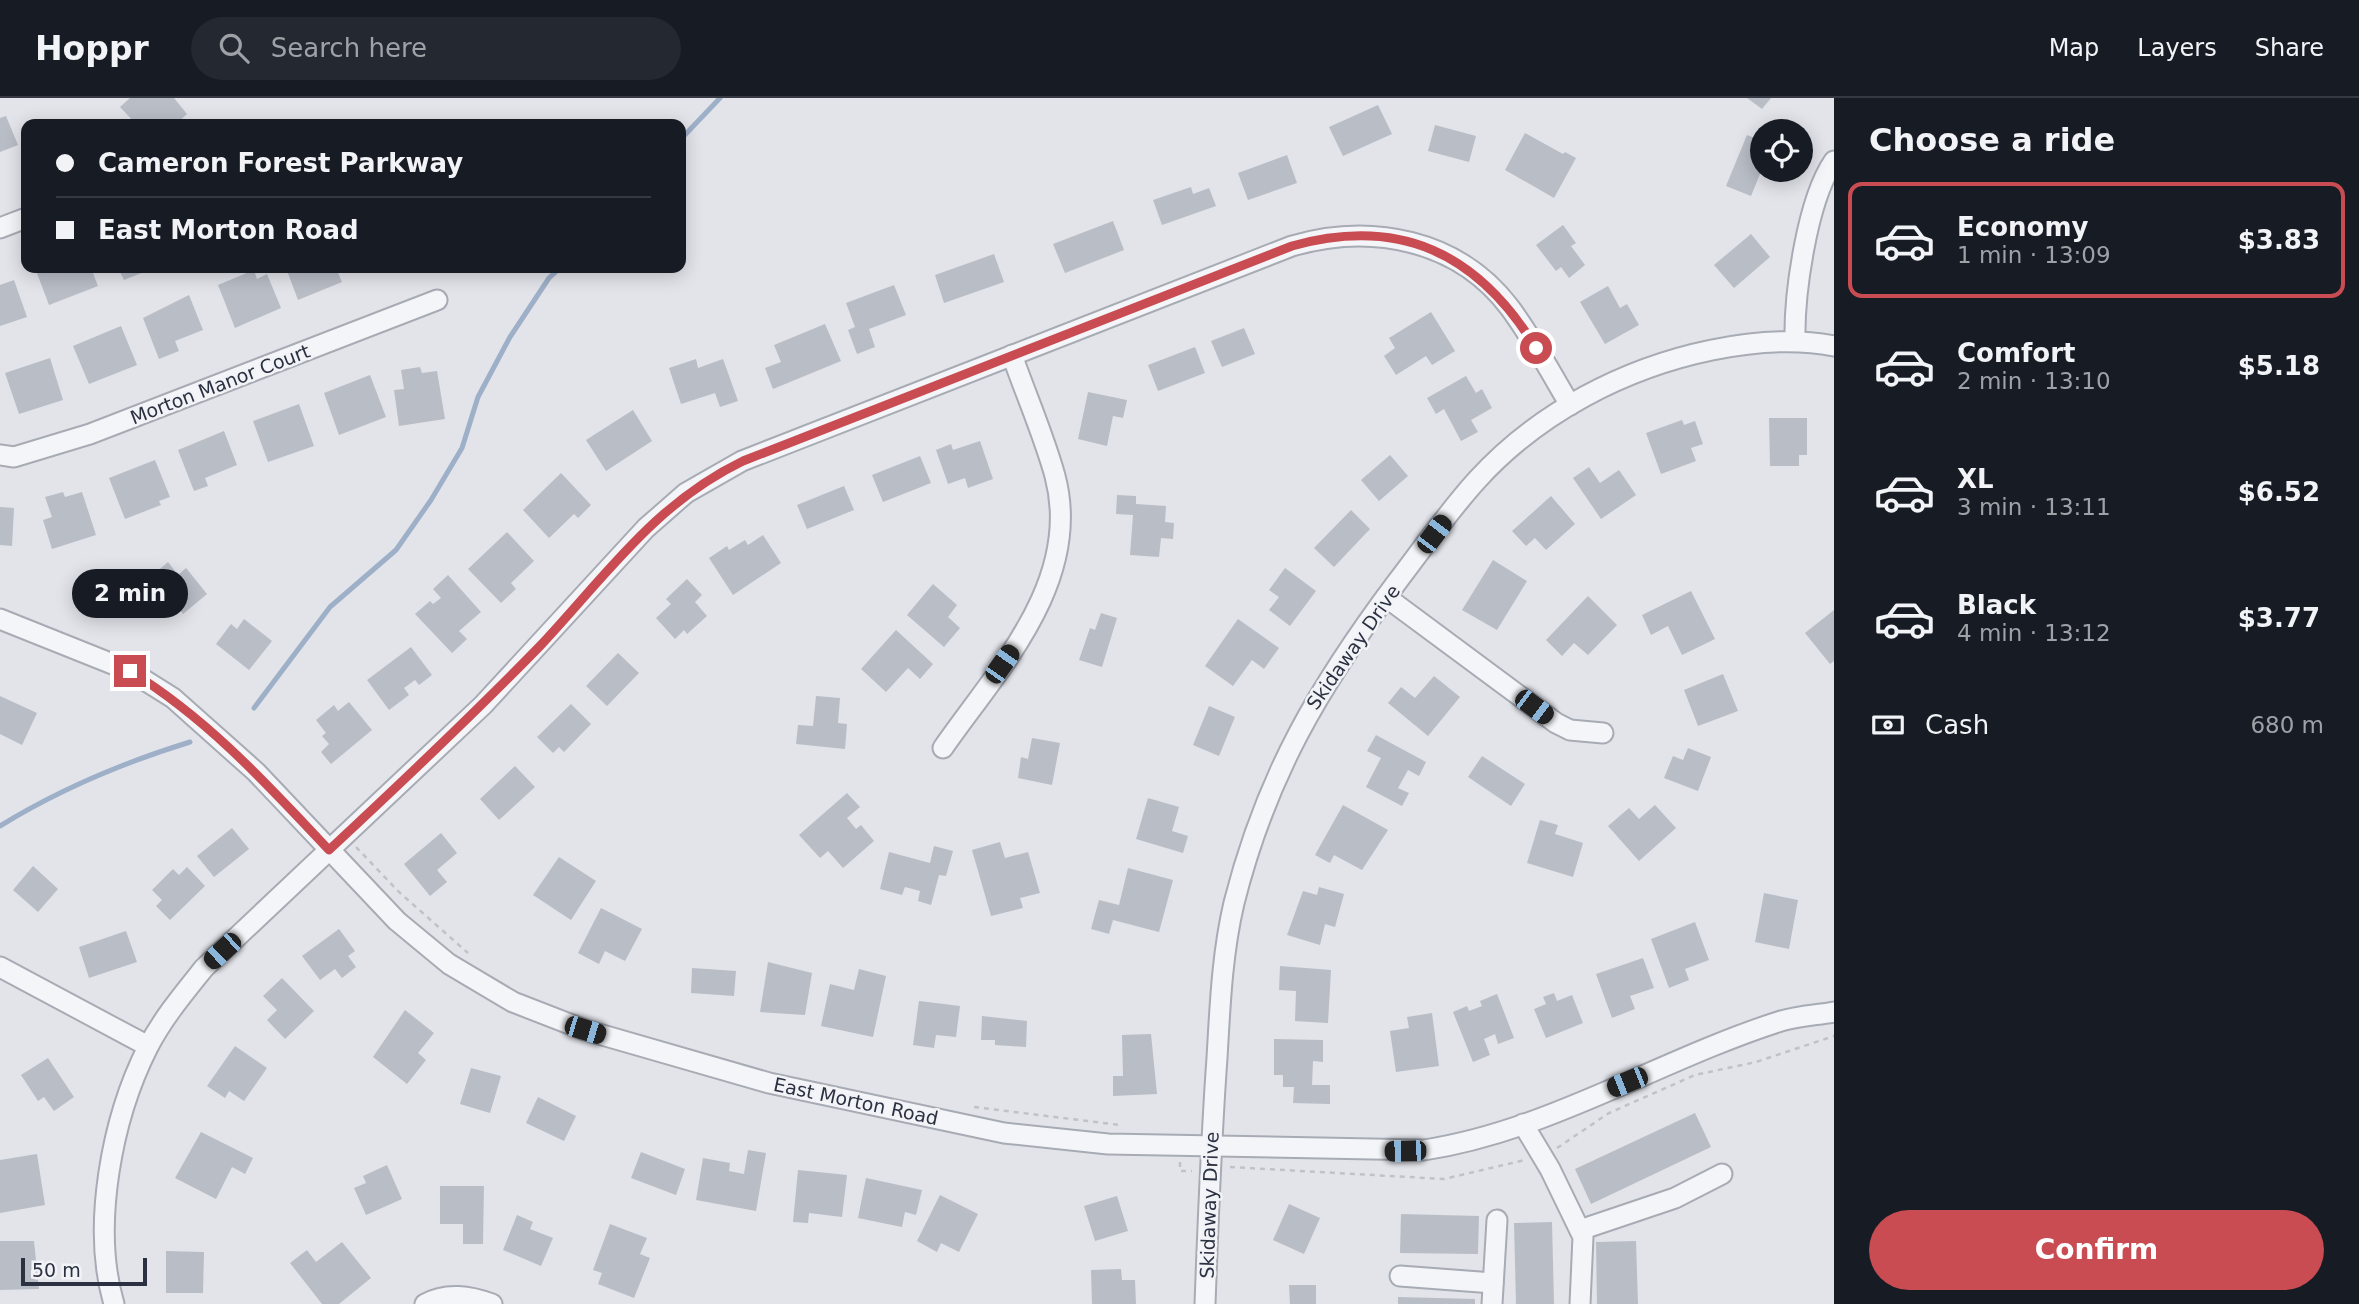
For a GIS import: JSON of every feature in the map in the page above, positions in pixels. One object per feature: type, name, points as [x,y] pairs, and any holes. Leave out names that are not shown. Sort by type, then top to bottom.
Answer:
[{"type":"street","points":[[1795,341],[1797,289],[1821,187],[1834,161]]},
{"type":"street","points":[[0,229],[21,220]]},
{"type":"street","points":[[114,1304],[105,1234],[108,1169],[123,1106],[148,1046],[172,1007],[204,968],[483,705],[646,528],[686,493],[743,461],[1321,237],[1371,234],[1423,245],[1447,256],[1491,287],[1524,329],[1570,405]]},
{"type":"street","name":"Morton Manor Court","points":[[0,455],[14,457],[90,434],[437,300]]},
{"type":"street","name":"Skidaway Drive","points":[[1205,1304],[1211,1144],[1223,969],[1234,907],[1251,844],[1274,780],[1304,718],[1339,662],[1386,597],[1480,478],[1525,436],[1570,405],[1624,377],[1682,356],[1742,344],[1795,341],[1834,346]]},
{"type":"street","points":[[943,748],[1031,622],[1048,588],[1057,556],[1060,519],[1055,478],[1012,355]]},
{"type":"street","points":[[1386,597],[1556,723],[1570,730],[1603,733]]},
{"type":"street","name":"East Morton Road","points":[[0,620],[120,667],[173,698],[256,772],[397,921],[449,964],[513,1002],[585,1030],[769,1083],[1004,1133],[1108,1144],[1211,1144],[1367,1152],[1424,1150],[1456,1145],[1522,1124],[1783,1021],[1834,1012]]},
{"type":"street","points":[[0,967],[148,1046]]},
{"type":"street","points":[[1522,1124],[1541,1154],[1583,1237],[1580,1304]]},
{"type":"street","points":[[1580,1230],[1675,1198],[1722,1174]]},
{"type":"street","points":[[1492,1304],[1497,1220]]},
{"type":"street","points":[[1401,1276],[1493,1283]]},
{"type":"street","points":[[425,1304],[452,1296],[473,1298],[492,1304]]},
{"type":"path","points":[[345,835],[399,892],[474,958]]},
{"type":"path","points":[[1181,1144],[1180,1171],[1228,1167],[1444,1180],[1562,1146],[1609,1113],[1695,1075],[1756,1062],[1834,1036]]},
{"type":"path","points":[[972,1106],[1128,1125]]},
{"type":"building","points":[[130,98],[174,98],[187,114],[182,119],[131,119],[120,107]]},
{"type":"building","points":[[1747,98],[1771,98],[1762,109]]},
{"type":"building","points":[[1378,105],[1392,134],[1343,156],[1329,127]]},
{"type":"building","points":[[6,116],[18,145],[0,152],[0,118]]},
{"type":"building","points":[[1435,125],[1476,136],[1469,162],[1428,151]]},
{"type":"building","points":[[1525,133],[1563,154],[1565,152],[1576,158],[1554,198],[1505,170]]},
{"type":"building","points":[[1747,135],[1750,136],[1750,182],[1757,182],[1751,196],[1726,186]]},
{"type":"building","points":[[1287,155],[1297,183],[1248,200],[1238,173]]},
{"type":"building","points":[[1191,187],[1193,194],[1209,188],[1216,206],[1162,225],[1153,200]]},
{"type":"building","points":[[1113,221],[1124,250],[1065,273],[1053,244]]},
{"type":"building","points":[[1563,225],[1576,243],[1571,246],[1585,265],[1569,278],[1561,267],[1556,271],[1536,245]]},
{"type":"building","points":[[1751,234],[1770,257],[1734,288],[1714,265]]},
{"type":"building","points":[[994,254],[1004,282],[944,303],[935,275]]},
{"type":"building","points":[[37,273],[93,273],[98,286],[49,305]]},
{"type":"building","points":[[120,273],[142,273],[124,280]]},
{"type":"building","points":[[247,273],[255,273],[257,279],[267,274],[281,308],[235,328],[218,285]]},
{"type":"building","points":[[288,273],[338,273],[342,282],[298,300]]},
{"type":"building","points":[[14,280],[27,317],[0,326],[0,285]]},
{"type":"building","points":[[894,285],[906,315],[869,329],[875,347],[857,354],[848,330],[855,327],[846,303]]},
{"type":"building","points":[[1608,286],[1620,308],[1627,304],[1639,325],[1605,344],[1580,302]]},
{"type":"building","points":[[189,295],[203,330],[175,341],[179,351],[159,359],[143,318]]},
{"type":"building","points":[[1431,312],[1455,351],[1432,365],[1426,356],[1396,375],[1384,356],[1395,348],[1389,338]]},
{"type":"building","points":[[825,324],[841,361],[773,389],[765,368],[781,362],[774,345]]},
{"type":"building","points":[[121,326],[137,365],[89,384],[73,346]]},
{"type":"building","points":[[1244,328],[1255,354],[1222,367],[1211,341]]},
{"type":"building","points":[[1195,347],[1205,373],[1158,391],[1148,365]]},
{"type":"building","points":[[50,358],[63,400],[19,414],[5,373]]},
{"type":"building","points":[[696,359],[698,368],[723,359],[738,401],[720,407],[715,393],[681,404],[669,368]]},
{"type":"building","points":[[420,367],[422,373],[437,371],[445,419],[399,426],[394,390],[404,389],[401,370]]},
{"type":"building","points":[[370,375],[386,417],[339,435],[324,393]]},
{"type":"building","points":[[1466,376],[1476,393],[1482,389],[1492,408],[1471,420],[1478,432],[1461,441],[1444,409],[1436,414],[1427,398]]},
{"type":"building","points":[[1088,392],[1127,400],[1123,418],[1113,416],[1107,446],[1078,439]]},
{"type":"building","points":[[299,404],[314,446],[268,462],[253,421]]},
{"type":"building","points":[[633,410],[652,441],[606,471],[586,440]]},
{"type":"building","points":[[1769,418],[1807,418],[1807,455],[1799,455],[1799,466],[1770,466]]},
{"type":"building","points":[[1682,420],[1684,425],[1695,421],[1703,444],[1691,448],[1696,461],[1661,474],[1646,433]]},
{"type":"building","points":[[224,431],[237,465],[205,478],[208,486],[194,491],[178,450]]},
{"type":"building","points":[[980,441],[993,479],[968,488],[965,478],[948,484],[936,450],[951,444],[953,450]]},
{"type":"building","points":[[1390,455],[1408,476],[1379,501],[1361,480]]},
{"type":"building","points":[[920,456],[931,483],[883,502],[872,475]]},
{"type":"building","points":[[155,460],[170,497],[159,501],[161,505],[125,519],[109,478]]},
{"type":"building","points":[[1589,467],[1600,483],[1619,470],[1636,495],[1601,519],[1573,478]]},
{"type":"building","points":[[561,473],[591,505],[578,518],[574,514],[549,538],[523,510]]},
{"type":"building","points":[[844,486],[854,510],[807,529],[797,505]]},
{"type":"building","points":[[63,492],[65,497],[82,492],[96,535],[52,549],[43,520],[52,517],[45,497]]},
{"type":"building","points":[[1117,495],[1136,496],[1136,504],[1166,506],[1165,522],[1174,523],[1173,539],[1161,538],[1159,557],[1130,555],[1133,515],[1116,514]]},
{"type":"building","points":[[1551,496],[1575,524],[1546,550],[1535,538],[1526,546],[1512,531]]},
{"type":"building","points":[[0,507],[14,508],[12,546],[0,545]]},
{"type":"building","points":[[1351,510],[1370,529],[1334,567],[1314,548]]},
{"type":"building","points":[[507,532],[534,561],[511,583],[516,589],[501,603],[468,569]]},
{"type":"building","points":[[763,535],[781,563],[733,595],[709,558],[727,546],[729,550],[745,540],[748,545]]},
{"type":"building","points":[[1493,560],[1527,581],[1497,630],[1462,610]]},
{"type":"building","points":[[168,562],[178,575],[186,568],[207,594],[183,614],[178,607],[175,610],[149,578]]},
{"type":"building","points":[[1285,568],[1316,591],[1290,626],[1269,610],[1279,597],[1269,590]]},
{"type":"building","points":[[448,575],[481,612],[459,631],[467,639],[452,653],[415,614],[430,601],[433,604],[441,598],[433,589]]},
{"type":"building","points":[[687,579],[702,595],[695,602],[707,616],[687,634],[684,630],[675,639],[656,618],[671,604],[666,599]]},
{"type":"building","points":[[933,584],[957,605],[948,617],[960,628],[944,647],[907,615]]},
{"type":"building","points":[[1691,591],[1715,639],[1682,655],[1668,626],[1651,635],[1642,615]]},
{"type":"building","points":[[1588,596],[1617,625],[1588,655],[1574,643],[1562,656],[1546,640]]},
{"type":"building","points":[[1834,610],[1834,661],[1830,664],[1805,633]]},
{"type":"building","points":[[1101,613],[1117,618],[1102,667],[1079,660],[1090,628],[1095,630]]},
{"type":"building","points":[[244,619],[272,641],[249,670],[216,644],[231,624],[237,629]]},
{"type":"building","points":[[1238,619],[1279,648],[1264,669],[1252,660],[1233,686],[1205,666]]},
{"type":"building","points":[[896,630],[933,664],[920,679],[908,668],[886,692],[861,669]]},
{"type":"building","points":[[411,647],[432,675],[419,685],[415,680],[404,688],[409,695],[389,710],[367,680]]},
{"type":"building","points":[[618,653],[639,673],[607,706],[586,686]]},
{"type":"building","points":[[1723,674],[1738,711],[1698,726],[1684,690]]},
{"type":"building","points":[[1434,676],[1460,697],[1428,736],[1388,703],[1401,687],[1415,698]]},
{"type":"building","points":[[0,696],[37,713],[22,745],[0,734]]},
{"type":"building","points":[[816,696],[840,698],[838,723],[847,724],[845,749],[796,744],[798,725],[813,726]]},
{"type":"building","points":[[349,702],[372,730],[331,764],[321,752],[329,744],[322,736],[326,733],[316,720],[334,705],[338,711]]},
{"type":"building","points":[[571,704],[591,724],[564,752],[559,747],[553,753],[537,737]]},
{"type":"building","points":[[1209,706],[1235,717],[1219,756],[1193,745]]},
{"type":"building","points":[[1376,735],[1426,762],[1419,776],[1408,770],[1398,788],[1409,793],[1402,806],[1366,787],[1381,758],[1367,751]]},
{"type":"building","points":[[1032,738],[1060,743],[1052,785],[1018,778],[1021,757],[1028,759]]},
{"type":"building","points":[[1688,748],[1711,757],[1698,791],[1664,778],[1673,756],[1683,760]]},
{"type":"building","points":[[1482,756],[1525,784],[1511,806],[1468,777]]},
{"type":"building","points":[[515,766],[535,787],[499,820],[480,799]]},
{"type":"building","points":[[847,793],[860,807],[847,818],[856,829],[861,825],[874,841],[843,868],[828,851],[820,858],[799,835]]},
{"type":"building","points":[[1148,798],[1179,807],[1172,831],[1188,836],[1183,853],[1136,839]]},
{"type":"building","points":[[1343,805],[1388,830],[1362,870],[1334,855],[1330,863],[1315,855]]},
{"type":"building","points":[[1655,805],[1676,828],[1639,861],[1608,826],[1629,808],[1639,819]]},
{"type":"building","points":[[1540,820],[1558,825],[1555,834],[1583,843],[1573,877],[1527,863]]},
{"type":"building","points":[[232,828],[249,849],[214,877],[197,856]]},
{"type":"building","points":[[441,833],[457,853],[437,870],[447,882],[430,896],[404,864]]},
{"type":"building","points":[[1000,842],[1005,858],[1028,852],[1040,893],[1020,898],[1023,908],[991,916],[972,850]]},
{"type":"building","points":[[934,846],[953,851],[946,876],[939,875],[931,905],[918,901],[920,891],[905,887],[902,895],[880,889],[889,852],[930,863]]},
{"type":"building","points":[[559,857],[596,881],[571,920],[533,895]]},
{"type":"building","points":[[33,866],[58,889],[38,912],[13,890]]},
{"type":"building","points":[[187,867],[205,886],[170,920],[156,906],[162,900],[152,890],[173,869],[179,875]]},
{"type":"building","points":[[1128,868],[1173,880],[1159,932],[1113,920],[1109,934],[1091,929],[1099,900],[1119,905]]},
{"type":"building","points":[[1319,887],[1344,894],[1335,927],[1325,924],[1320,945],[1287,935],[1303,891],[1317,895]]},
{"type":"building","points":[[1764,893],[1798,900],[1789,949],[1755,942]]},
{"type":"building","points":[[601,908],[642,929],[625,961],[605,951],[599,964],[578,953]]},
{"type":"building","points":[[1695,922],[1709,960],[1685,969],[1689,980],[1669,988],[1651,939]]},
{"type":"building","points":[[339,929],[355,951],[348,956],[356,967],[342,978],[335,969],[320,980],[302,956]]},
{"type":"building","points":[[126,931],[137,962],[89,978],[79,947]]},
{"type":"building","points":[[1643,958],[1654,988],[1630,996],[1635,1009],[1612,1018],[1596,974]]},
{"type":"building","points":[[768,962],[812,973],[805,1015],[760,1012]]},
{"type":"building","points":[[1280,966],[1331,970],[1328,1023],[1295,1021],[1296,991],[1279,990]]},
{"type":"building","points":[[692,968],[736,971],[734,996],[691,993]]},
{"type":"building","points":[[859,969],[886,976],[873,1037],[821,1026],[830,984],[854,990]]},
{"type":"building","points":[[282,978],[314,1011],[285,1039],[267,1020],[277,1010],[263,996]]},
{"type":"building","points":[[1554,993],[1557,1001],[1572,995],[1583,1023],[1546,1038],[1534,1009],[1546,1004],[1543,997]]},
{"type":"building","points":[[1497,994],[1514,1038],[1498,1044],[1495,1034],[1484,1039],[1490,1055],[1473,1062],[1453,1012],[1467,1006],[1469,1011],[1482,1006],[1480,1001]]},
{"type":"building","points":[[919,1001],[960,1006],[956,1037],[936,1035],[934,1048],[913,1045]]},
{"type":"building","points":[[405,1010],[434,1033],[418,1053],[426,1060],[407,1084],[373,1057]]},
{"type":"building","points":[[1432,1013],[1439,1066],[1396,1072],[1390,1031],[1409,1028],[1407,1017]]},
{"type":"building","points":[[982,1016],[1027,1021],[1026,1047],[995,1045],[995,1040],[981,1040]]},
{"type":"building","points":[[1151,1034],[1157,1094],[1113,1096],[1113,1076],[1123,1076],[1122,1035]]},
{"type":"building","points":[[1274,1039],[1323,1040],[1323,1062],[1313,1061],[1312,1085],[1330,1085],[1330,1104],[1293,1103],[1294,1087],[1283,1087],[1283,1075],[1274,1075]]},
{"type":"building","points":[[235,1046],[267,1068],[244,1101],[229,1091],[225,1098],[207,1086]]},
{"type":"building","points":[[48,1058],[74,1097],[54,1111],[44,1097],[38,1101],[21,1075]]},
{"type":"building","points":[[471,1068],[501,1076],[490,1113],[460,1104]]},
{"type":"building","points":[[538,1097],[576,1116],[564,1141],[526,1123]]},
{"type":"building","points":[[1695,1113],[1711,1147],[1591,1204],[1575,1169]]},
{"type":"building","points":[[201,1132],[253,1158],[245,1174],[232,1167],[216,1199],[175,1178]]},
{"type":"building","points":[[748,1150],[766,1153],[756,1211],[696,1200],[703,1158],[730,1163],[729,1171],[744,1174]]},
{"type":"building","points":[[641,1152],[685,1169],[676,1195],[631,1178]]},
{"type":"building","points":[[37,1154],[45,1205],[0,1213],[0,1160]]},
{"type":"building","points":[[387,1165],[402,1199],[366,1215],[354,1188],[366,1183],[363,1176]]},
{"type":"building","points":[[798,1170],[847,1175],[842,1217],[809,1213],[808,1223],[793,1222]]},
{"type":"building","points":[[866,1178],[922,1190],[916,1215],[905,1212],[902,1227],[858,1218]]},
{"type":"building","points":[[440,1186],[484,1186],[483,1244],[463,1244],[463,1224],[440,1224]]},
{"type":"building","points":[[940,1195],[978,1214],[959,1252],[941,1243],[937,1252],[917,1241]]},
{"type":"building","points":[[1117,1196],[1128,1231],[1095,1241],[1084,1206]]},
{"type":"building","points":[[1289,1204],[1320,1218],[1304,1254],[1273,1240]]},
{"type":"building","points":[[1401,1214],[1479,1216],[1478,1254],[1400,1253]]},
{"type":"building","points":[[517,1215],[533,1222],[530,1229],[553,1238],[541,1266],[503,1250]]},
{"type":"building","points":[[1552,1222],[1554,1304],[1516,1304],[1514,1223]]},
{"type":"building","points":[[610,1224],[647,1238],[640,1254],[650,1258],[634,1298],[598,1284],[602,1273],[593,1270]]},
{"type":"building","points":[[0,1241],[34,1241],[39,1289],[0,1290]]},
{"type":"building","points":[[1636,1241],[1638,1304],[1597,1304],[1596,1242]]},
{"type":"building","points":[[342,1242],[371,1278],[339,1304],[322,1304],[290,1263],[307,1250],[316,1262]]},
{"type":"building","points":[[166,1251],[204,1252],[203,1293],[166,1293]]},
{"type":"building","points":[[1121,1269],[1122,1280],[1135,1280],[1136,1304],[1092,1304],[1091,1270]]},
{"type":"building","points":[[1289,1285],[1316,1285],[1316,1304],[1290,1304]]},
{"type":"building","points":[[1398,1297],[1475,1299],[1475,1304],[1398,1304]]},
{"type":"waterway","points":[[686,134],[720,98]]},
{"type":"waterway","points":[[254,708],[330,607],[396,550],[431,500],[462,448],[478,397],[510,337],[554,273]]},
{"type":"waterway","points":[[0,826],[45,800],[92,778],[190,742]]},
{"type":"route","points":[[130,671],[173,698],[219,737],[329,850],[483,705],[558,627],[646,528],[686,493],[743,461],[1321,237],[1371,234],[1423,245],[1447,256],[1491,287],[1509,306],[1536,348]]}]
